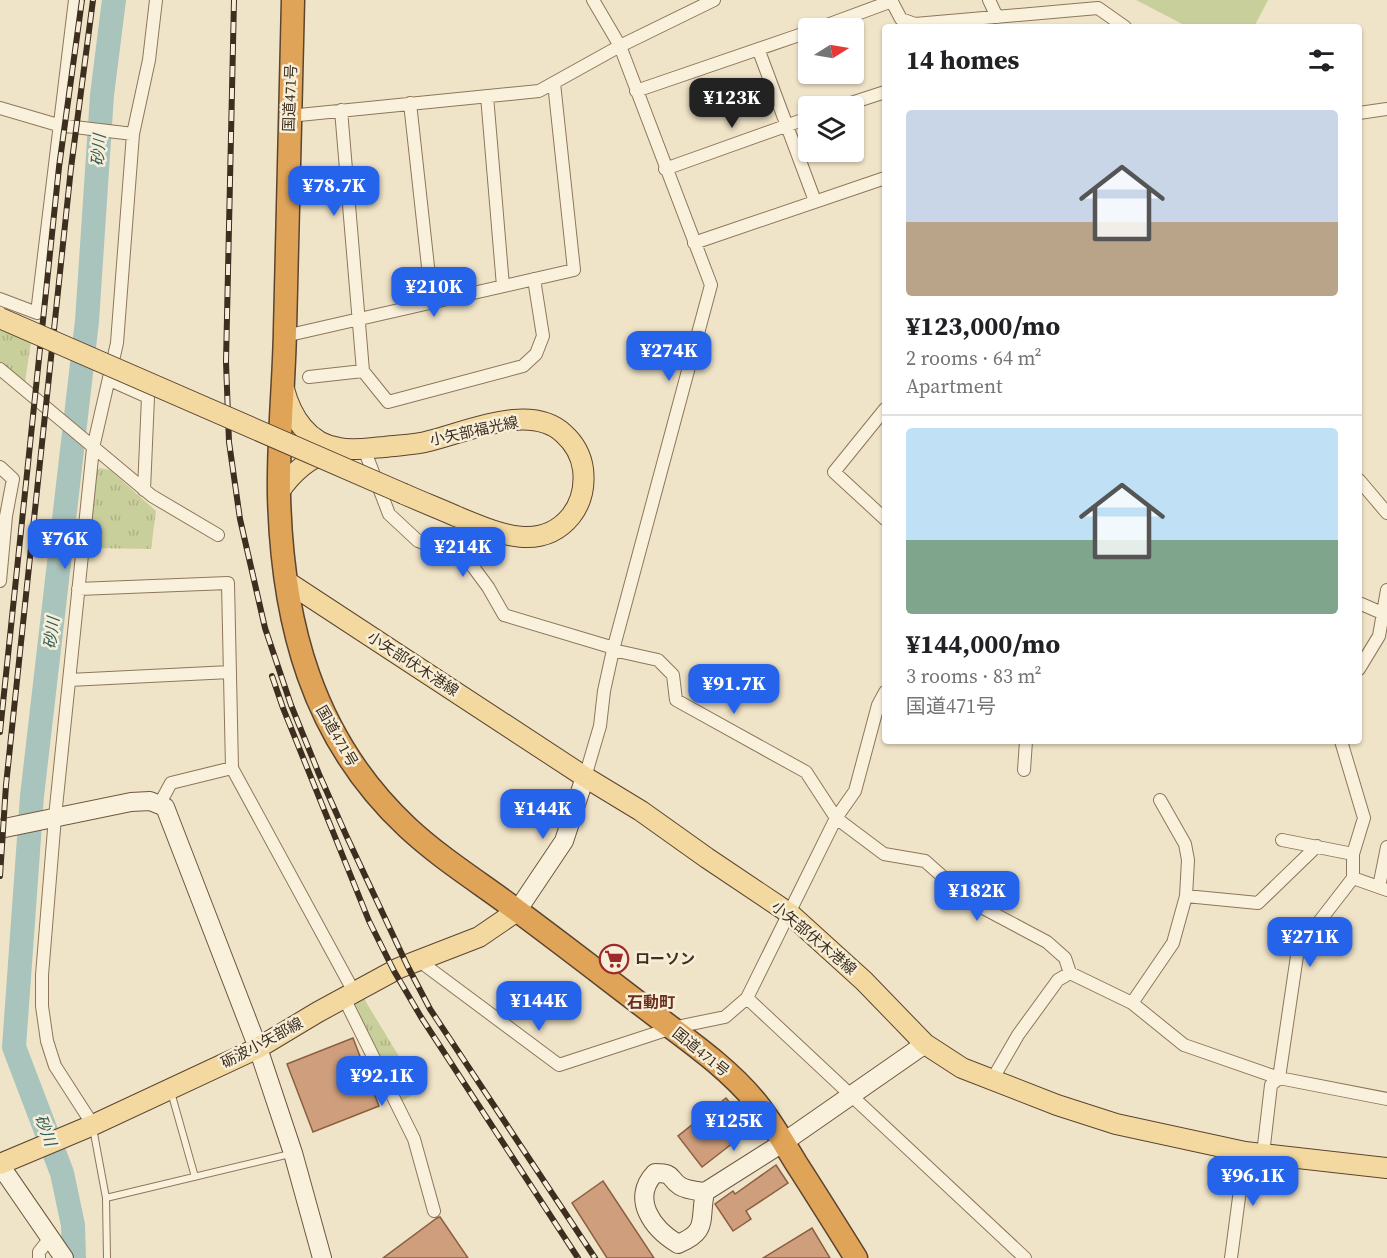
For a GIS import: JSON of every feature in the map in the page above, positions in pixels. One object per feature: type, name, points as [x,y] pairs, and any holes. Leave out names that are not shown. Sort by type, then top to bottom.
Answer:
[{"type":"highway","name":"国道471号","points":[[292,0],[285,336],[279,492],[286,581],[310,685],[323,714],[340,746],[361,775],[384,804],[409,829],[723,1068],[755,1101],[784,1142],[856,1258]]},
{"type":"main road","name":"小矢部福光線","points":[[0,318],[503,535],[529,538],[555,530],[576,510],[582,496],[583,466],[578,452],[571,440],[560,430],[547,423],[534,420],[501,422],[427,442],[364,449],[338,448],[313,437],[302,428],[287,402],[282,384]]},
{"type":"main road","name":"小矢部福光線","points":[[279,492],[287,480],[310,461],[338,448]]},
{"type":"main road","name":"小矢部伏木港線","points":[[286,581],[585,777],[641,811],[789,913],[864,981],[925,1044],[963,1068],[1057,1105],[1116,1124],[1254,1153],[1387,1168]]},
{"type":"main road","name":"砺波小矢部線","points":[[0,1165],[93,1125],[258,1047],[349,995],[418,960],[478,937],[517,910]]},
{"type":"street","points":[[0,299],[37,313],[58,125],[75,0]]},
{"type":"street","points":[[93,1125],[55,1066],[47,1041],[42,1006],[42,975],[55,817],[93,448],[117,343],[133,134],[149,60],[156,0]]},
{"type":"street","points":[[517,910],[564,841],[585,777],[600,726],[604,691],[613,649],[711,285],[620,46],[593,0]]},
{"type":"street","points":[[289,116],[539,91],[620,46],[714,0]]},
{"type":"street","points":[[989,0],[997,17]]},
{"type":"street","points":[[846,18],[892,1],[901,19],[915,24],[1098,9],[1120,24]]},
{"type":"street","points":[[636,92],[798,36]]},
{"type":"street","points":[[759,51],[814,201]]},
{"type":"street","points":[[285,336],[574,270],[554,83]]},
{"type":"street","points":[[864,99],[882,93]]},
{"type":"street","points":[[487,96],[503,286]]},
{"type":"street","points":[[410,103],[432,303]]},
{"type":"street","points":[[0,108],[58,125],[133,134]]},
{"type":"street","points":[[1362,113],[1387,109]]},
{"type":"street","points":[[340,110],[363,371],[388,402],[523,366],[536,354],[543,336],[534,279]]},
{"type":"street","points":[[665,169],[798,122]]},
{"type":"street","points":[[694,243],[882,179]]},
{"type":"street","points":[[0,369],[144,490],[218,535]]},
{"type":"street","points":[[309,377],[363,371]]},
{"type":"street","points":[[110,380],[148,397],[144,490]]},
{"type":"street","points":[[882,413],[834,472],[882,516]]},
{"type":"street","points":[[364,449],[389,514],[418,541],[468,560],[488,587],[504,615],[613,649],[658,660],[673,675],[676,700],[806,772],[836,818],[884,854],[925,861],[970,902],[1047,942],[1065,958],[1070,973],[1132,1003],[1184,1045],[1279,1078],[1387,1099]]},
{"type":"street","points":[[0,467],[13,479],[6,516],[0,581]]},
{"type":"street","points":[[1362,484],[1387,513]]},
{"type":"street","points":[[78,590],[228,583],[232,768],[349,995],[414,1139],[434,1211]]},
{"type":"street","points":[[1362,664],[1379,636],[1387,590]]},
{"type":"street","points":[[1362,604],[1382,613]]},
{"type":"street","points":[[69,680],[230,672]]},
{"type":"street","points":[[418,960],[559,1065],[672,1028],[724,1017],[747,998],[836,818],[855,791],[882,698]]},
{"type":"street","points":[[1024,770],[1026,744]]},
{"type":"street","points":[[1231,1258],[1271,1084],[1279,1078],[1298,950],[1353,878],[1353,854],[1364,818],[1342,744]]},
{"type":"street","points":[[159,805],[171,783],[232,768]]},
{"type":"street","points":[[1132,1003],[1173,943],[1186,896],[1188,860],[1185,844],[1161,800]]},
{"type":"street","points":[[0,829],[131,802],[150,801],[165,807],[258,1047],[293,1153],[322,1258]]},
{"type":"street","points":[[1282,840],[1353,854]]},
{"type":"street","points":[[1186,896],[1258,903],[1317,846]]},
{"type":"street","points":[[1353,878],[1383,888],[1387,847]]},
{"type":"street","points":[[992,1080],[1018,1035],[1058,980],[1070,973]]},
{"type":"street","points":[[747,998],[1025,1258]]},
{"type":"street","points":[[705,1192],[784,1142],[925,1044]]},
{"type":"street","points":[[0,1165],[64,1258]]},
{"type":"street","points":[[39,1258],[39,1252],[50,1238]]},
{"type":"lane","points":[[170,1089],[195,1177]]},
{"type":"lane","points":[[93,1125],[106,1198],[107,1258]]},
{"type":"lane","points":[[106,1198],[293,1153]]},
{"type":"green space","points":[[1136,0],[1268,0],[1256,24],[1182,24]]},
{"type":"green space","points":[[0,329],[31,342],[25,382],[0,362]]},
{"type":"green space","points":[[100,468],[110,470],[156,511],[151,549],[88,548],[95,472]]},
{"type":"green space","points":[[363,997],[420,1091],[400,1102],[353,1003]]},
{"type":"building","points":[[353,1038],[379,1106],[313,1132],[287,1064]]},
{"type":"building","points":[[726,1098],[751,1129],[702,1167],[678,1136]]},
{"type":"building","points":[[776,1165],[788,1183],[746,1211],[751,1219],[733,1231],[715,1204],[733,1191],[735,1194]]},
{"type":"building","points":[[603,1181],[654,1258],[607,1258],[572,1203]]},
{"type":"building","points":[[440,1217],[468,1258],[383,1258],[437,1218]]},
{"type":"building","points":[[812,1228],[830,1258],[763,1258]]},
{"type":"waterway","name":"砂川","points":[[74,1258],[73,1225],[62,1173],[14,1047],[32,796],[87,321],[102,95],[114,0]]},
{"type":"railway","points":[[0,732],[59,167],[82,0]]},
{"type":"railway","points":[[0,876],[6,785],[71,168],[93,0]]},
{"type":"railway","points":[[234,0],[226,362],[229,442],[240,519],[265,628],[291,705],[319,774],[407,965],[430,1009],[595,1258]]},
{"type":"railway","points":[[272,676],[369,921],[394,971],[421,1017],[578,1258]]},
{"type":"place","name":"ローソン","points":[[614,959]]},
{"type":"district","name":"石動町","points":[[651,1002]]}]
